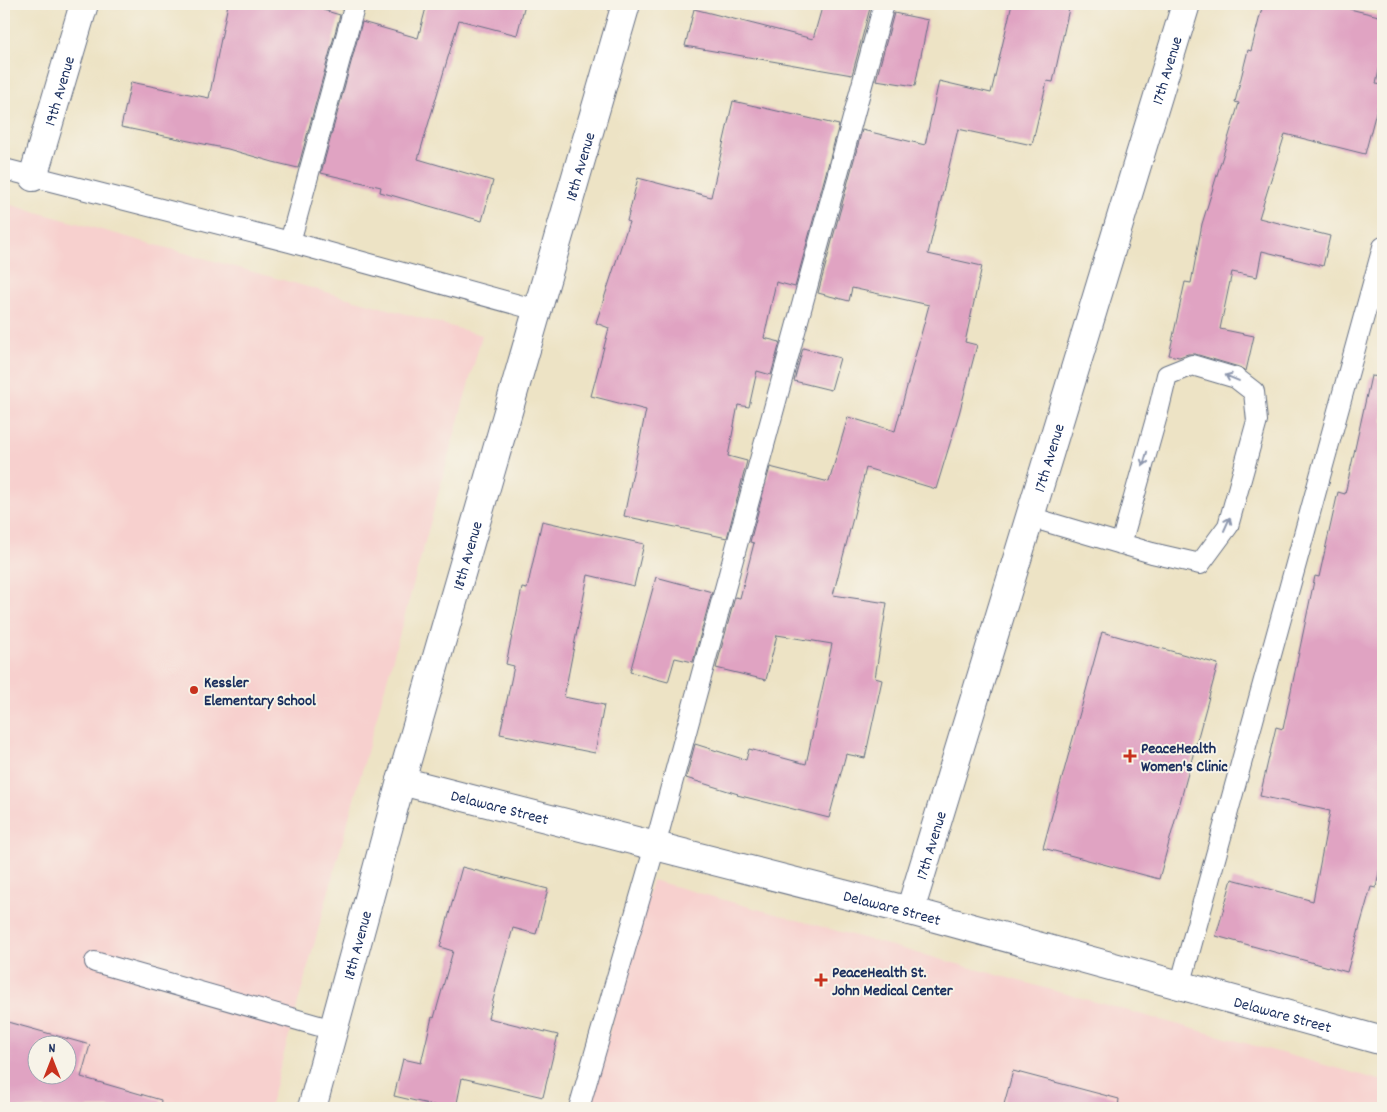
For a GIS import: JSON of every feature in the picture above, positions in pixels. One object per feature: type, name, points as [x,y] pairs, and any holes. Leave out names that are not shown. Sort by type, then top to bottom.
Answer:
[{"type":"street","name":"19th Avenue","points":[[34,177],[84,4]]},
{"type":"street","name":"18th Avenue","points":[[312,1108],[401,781],[626,4]]},
{"type":"street","name":"17th Avenue","points":[[910,911],[1186,4]]},
{"type":"street","name":"Delaware Street","points":[[401,781],[910,911],[1383,1041]]},
{"type":"lane","points":[[290,242],[355,4]]},
{"type":"lane","points":[[579,1108],[654,846],[884,4]]},
{"type":"lane","points":[[4,169],[290,242],[537,310]]},
{"type":"lane","points":[[1180,986],[1383,247]]},
{"type":"lane","points":[[1030,517],[1121,544],[1152,553],[1200,564],[1228,526],[1257,421],[1254,392],[1236,378],[1192,365],[1167,375],[1121,544]]},
{"type":"lane","points":[[95,962],[333,1030]]},
{"type":"shaded area","name":"Kessler Elementary School","points":[[4,203],[482,335],[269,1108],[4,1108]]},
{"type":"shaded area","name":"PeaceHealth St. John Medical Center","points":[[652,880],[1383,1081],[1383,1108],[588,1108]]},
{"type":"building","points":[[228,4],[300,4],[323,8],[323,10],[340,15],[298,168],[228,149],[121,127],[131,82],[209,98]]},
{"type":"building","points":[[427,4],[525,4],[517,35],[459,20],[418,159],[493,181],[482,221],[380,192],[381,187],[321,173],[362,22],[418,38]]},
{"type":"building","points":[[823,4],[847,4],[870,8],[852,75],[685,46],[694,9],[813,39]]},
{"type":"building","points":[[1012,4],[1070,4],[1053,82],[1047,81],[1032,145],[958,129],[928,254],[982,266],[965,342],[977,345],[959,414],[936,489],[866,468],[833,595],[887,603],[875,678],[882,680],[865,758],[846,754],[829,818],[737,795],[686,778],[695,744],[746,760],[749,749],[806,764],[832,644],[777,635],[766,680],[716,668],[735,597],[740,598],[754,543],[750,542],[770,467],[829,482],[848,417],[895,431],[929,305],[852,288],[849,301],[818,293],[862,130],[925,145],[939,81],[991,93]]},
{"type":"building","points":[[1263,4],[1329,4],[1383,17],[1383,52],[1376,84],[1383,85],[1365,154],[1285,134],[1259,218],[1330,236],[1323,266],[1262,251],[1257,277],[1232,272],[1220,329],[1254,336],[1246,371],[1239,367],[1195,354],[1179,357],[1169,355],[1185,282],[1191,283],[1202,224],[1239,103],[1235,102],[1248,50],[1251,51]]},
{"type":"building","points":[[894,13],[928,20],[915,86],[876,80]]},
{"type":"building","points":[[733,101],[839,125],[795,287],[776,282],[764,338],[780,342],[771,375],[757,371],[749,407],[738,405],[728,456],[747,461],[727,538],[624,516],[646,410],[591,396],[609,328],[596,323],[629,222],[627,221],[638,178],[711,197]]},
{"type":"building","points":[[803,348],[840,358],[831,390],[794,381]]},
{"type":"building","points":[[1371,376],[1383,377],[1383,851],[1376,888],[1371,887],[1347,972],[1216,936],[1232,879],[1313,901],[1330,811],[1260,796],[1276,727],[1283,729],[1315,576],[1319,577],[1338,492],[1345,494]]},
{"type":"building","points":[[542,521],[644,544],[634,586],[588,575],[564,697],[604,705],[595,753],[500,734],[514,666],[506,664],[522,588],[527,589]]},
{"type":"building","points":[[656,577],[712,592],[693,662],[675,658],[668,682],[630,672]]},
{"type":"building","name":"PeaceHealth Women's Clinic","points":[[1102,632],[1218,664],[1159,879],[1043,848]]},
{"type":"building","points":[[462,867],[548,889],[536,934],[513,928],[488,1018],[558,1035],[543,1097],[462,1078],[456,1108],[446,1108],[394,1096],[403,1059],[421,1063],[432,1017],[434,1018],[453,951],[440,947]]},
{"type":"building","points":[[4,1021],[51,1034],[28,1034],[28,1084],[78,1084],[78,1042],[90,1045],[81,1077],[161,1100],[160,1108],[4,1108]]},
{"type":"building","points":[[1013,1071],[1119,1099],[1118,1108],[1003,1108]]},
{"type":"place","name":"Kessler Elementary School","points":[[194,690]]},
{"type":"place","name":"PeaceHealth Women's Clinic","points":[[1130,756]]},
{"type":"place","name":"PeaceHealth St. John Medical Center","points":[[821,980]]}]
